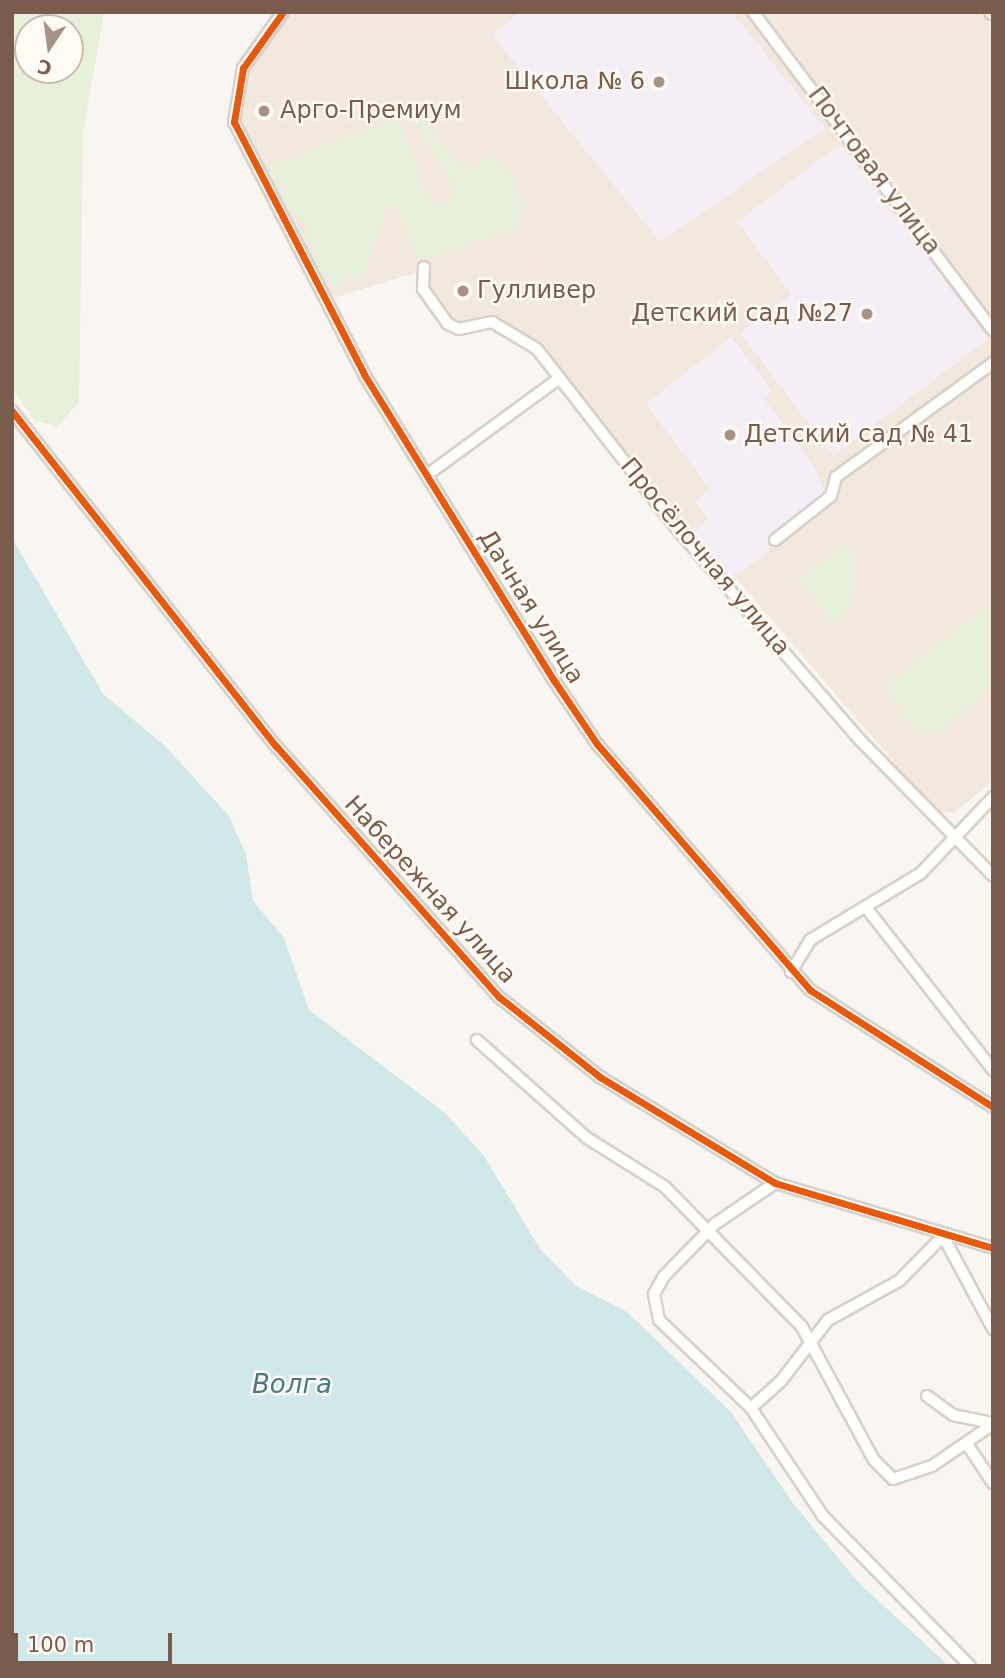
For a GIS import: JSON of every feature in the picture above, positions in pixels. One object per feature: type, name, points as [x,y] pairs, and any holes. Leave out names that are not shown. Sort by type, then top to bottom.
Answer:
[{"type":"street","name":"Дачная улица","points":[[283,12],[243,68],[234,121],[353,354],[597,744],[792,972],[867,1029],[993,1107]]},
{"type":"street","name":"Почтовая улица","points":[[753,12],[993,330]]},
{"type":"street","name":"Просёлочная улица","points":[[424,267],[423,289],[448,324],[459,329],[492,322],[510,330],[537,349],[557,380],[860,740],[993,876]]},
{"type":"street","points":[[775,540],[831,496],[836,477],[993,363]]},
{"type":"street","points":[[427,475],[557,380]]},
{"type":"street","name":"Набережная улица","points":[[12,411],[276,746],[499,997],[600,1077],[775,1183],[943,1236],[993,1248]]},
{"type":"street","points":[[792,972],[820,932],[868,910],[921,873],[952,834],[993,797]]},
{"type":"street","points":[[868,910],[993,1070]]},
{"type":"street","points":[[477,1040],[587,1138],[665,1187],[707,1231],[811,1343],[874,1460],[893,1479],[967,1444],[993,1424]]},
{"type":"street","points":[[775,1183],[707,1231],[664,1276],[653,1306],[673,1338],[751,1408],[822,1516],[970,1666]]},
{"type":"street","points":[[751,1408],[811,1343],[828,1320],[915,1268],[943,1236],[993,1329]]},
{"type":"street","points":[[927,1396],[953,1415],[993,1424]]},
{"type":"street","points":[[967,1444],[993,1483]]},
{"type":"shaded area","points":[[289,12],[980,12],[993,29],[993,781],[954,813],[936,811],[737,579],[730,584],[528,335],[487,317],[457,326],[418,272],[330,299],[237,109],[248,69]]},
{"type":"shaded area","name":"Школа № 6","points":[[520,12],[732,12],[825,128],[660,242],[492,35]]},
{"type":"shaded area","name":"Детский сад №27","points":[[840,144],[988,339],[833,456],[740,333],[791,294],[737,222]]},
{"type":"shaded area","name":"Детский сад № 41","points":[[731,337],[772,390],[763,397],[814,467],[826,494],[772,535],[769,551],[731,579],[694,532],[708,519],[695,501],[710,489],[646,404]]},
{"type":"green space","points":[[12,12],[104,12],[83,133],[79,402],[57,427],[35,420],[12,389]]},
{"type":"green space","points":[[412,106],[464,173],[491,154],[511,176],[523,203],[518,227],[426,259],[415,254],[396,203],[386,210],[363,277],[332,288],[316,265],[306,221],[294,217],[282,200],[268,176],[270,166],[399,118],[429,203],[450,203],[455,185],[419,130]]},
{"type":"green space","points":[[846,546],[854,553],[855,591],[842,619],[832,623],[798,577]]},
{"type":"green space","points":[[993,602],[993,684],[938,733],[919,732],[886,691],[888,684]]},
{"type":"water","name":"Волга","points":[[12,538],[103,694],[166,747],[229,816],[246,854],[253,901],[284,938],[309,1010],[445,1113],[484,1156],[540,1249],[575,1285],[627,1312],[731,1412],[792,1502],[858,1582],[949,1666],[12,1666]]},
{"type":"cycle path","points":[[283,12],[243,68],[234,122],[365,376],[553,679],[597,744],[810,990],[993,1107]]},
{"type":"cycle path","points":[[12,411],[276,746],[499,997],[600,1077],[775,1183],[993,1248]]},
{"type":"place","name":"Школа № 6","points":[[659,82]]},
{"type":"place","name":"Арго-Премиум","points":[[264,111]]},
{"type":"place","name":"Гулливер","points":[[463,291]]},
{"type":"place","name":"Детский сад №27","points":[[867,314]]},
{"type":"place","name":"Детский сад № 41","points":[[730,435]]}]
